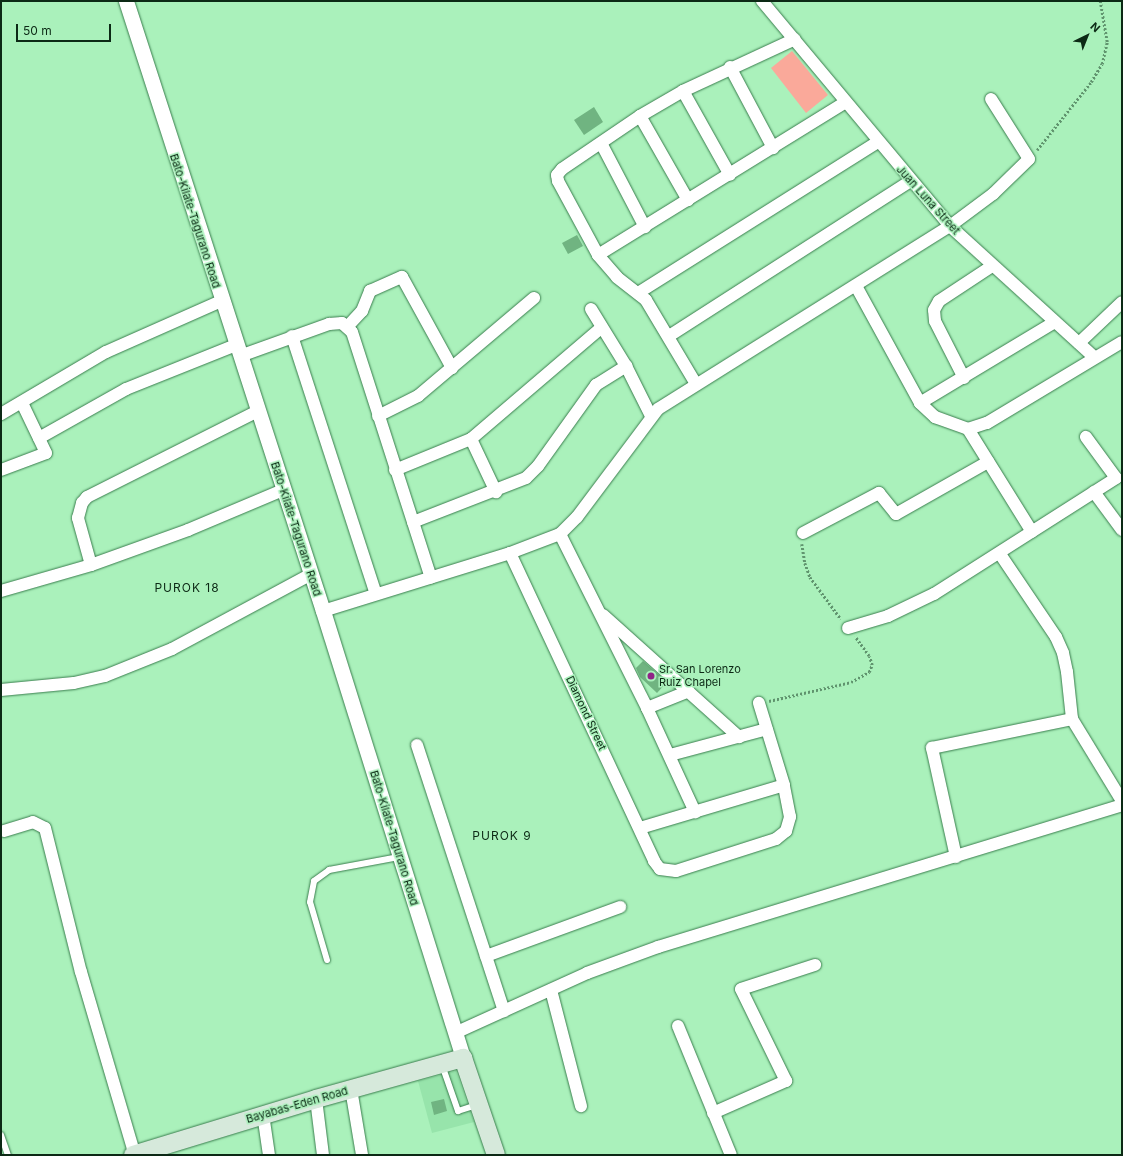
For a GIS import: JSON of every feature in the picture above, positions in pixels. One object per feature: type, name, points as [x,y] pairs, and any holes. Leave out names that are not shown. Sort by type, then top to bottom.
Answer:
[{"type":"main road","name":"Bayabas-Eden Road","points":[[134,1155],[163,1150],[263,1114],[463,1058]]},
{"type":"main road","points":[[463,1058],[496,1155]]},
{"type":"street","name":"Bato-Kilate-Tagurano Road","points":[[126,1],[221,300],[323,611],[399,858],[463,1058]]},
{"type":"street","name":"Juan Luna Street","points":[[762,1],[796,39],[910,181],[950,226],[992,266],[1094,357]]},
{"type":"street","points":[[696,384],[652,308],[638,293],[617,277],[598,255],[557,178],[562,169],[640,116],[683,91],[730,67],[796,39]]},
{"type":"street","points":[[730,67],[773,148]]},
{"type":"street","points":[[683,91],[730,175]]},
{"type":"street","points":[[323,611],[510,553],[560,534],[577,517],[651,416],[667,402],[856,286],[950,226],[993,194],[1029,159],[991,99]]},
{"type":"street","points":[[598,255],[730,175],[846,102]]},
{"type":"street","points":[[640,116],[688,200]]},
{"type":"street","points":[[638,293],[878,142]]},
{"type":"street","points":[[601,143],[645,227]]},
{"type":"street","points":[[669,336],[910,181]]},
{"type":"street","points":[[964,378],[935,321],[934,310],[939,301],[992,266]]},
{"type":"street","points":[[347,327],[362,311],[370,291],[402,277],[452,368]]},
{"type":"street","points":[[856,286],[920,403],[935,417],[968,429],[987,423],[1094,357],[1122,342]]},
{"type":"street","points":[[378,416],[409,402],[452,368],[534,298]]},
{"type":"street","points":[[1,414],[22,403],[106,352],[221,300]]},
{"type":"street","points":[[1079,343],[1122,302]]},
{"type":"street","points":[[591,309],[626,366],[651,416]]},
{"type":"street","points":[[920,403],[964,378],[1055,322]]},
{"type":"street","points":[[39,438],[126,389],[238,350],[292,336],[329,324],[342,323],[347,327],[356,341],[394,470],[413,522],[430,578]]},
{"type":"street","points":[[394,470],[471,439],[602,327]]},
{"type":"street","points":[[292,336],[376,594]]},
{"type":"street","points":[[413,522],[496,492],[532,472],[596,385],[626,366]]},
{"type":"street","points":[[1,470],[46,453],[22,403]]},
{"type":"street","points":[[91,565],[78,518],[82,503],[87,497],[258,411]]},
{"type":"street","points":[[968,429],[1032,532]]},
{"type":"street","points":[[848,628],[913,606],[1000,554],[1116,478],[1086,437]]},
{"type":"street","points":[[471,439],[496,492]]},
{"type":"street","points":[[802,534],[879,493],[896,514],[988,462]]},
{"type":"street","points":[[1,591],[91,565],[188,530],[283,490]]},
{"type":"street","points":[[1094,492],[1122,530]]},
{"type":"street","points":[[560,534],[648,708],[695,812]]},
{"type":"street","name":"Diamond Street","points":[[510,553],[640,828],[656,866],[664,871],[676,871],[782,835],[790,825],[784,785]]},
{"type":"street","points":[[1000,554],[1044,617],[1064,653],[1072,719],[1122,801]]},
{"type":"street","points":[[1,690],[74,683],[105,676],[172,649],[311,574]]},
{"type":"street","points":[[598,611],[689,690],[739,737]]},
{"type":"street","points":[[648,708],[689,690]]},
{"type":"street","points":[[640,828],[784,785],[759,703]]},
{"type":"street","points":[[956,858],[932,748],[1072,719]]},
{"type":"street","points":[[670,755],[767,729]]},
{"type":"street","points":[[417,746],[504,1011]]},
{"type":"street","points":[[455,1033],[615,962],[658,947],[956,858],[1122,805]]},
{"type":"street","points":[[4,831],[33,822],[45,828],[83,980],[134,1155]]},
{"type":"street","points":[[486,956],[620,907]]},
{"type":"street","points":[[713,1113],[786,1081],[740,989],[815,965]]},
{"type":"street","points":[[551,990],[581,1106]]},
{"type":"street","points":[[678,1026],[731,1155]]},
{"type":"street","points":[[351,1089],[362,1155]]},
{"type":"street","points":[[316,1099],[323,1155]]},
{"type":"street","points":[[263,1114],[269,1155]]},
{"type":"lane","points":[[327,960],[310,902],[314,881],[329,870],[399,858]]},
{"type":"lane","points":[[441,1064],[458,1111],[478,1105]]},
{"type":"lane","points":[[1,1135],[8,1155]]},
{"type":"path","points":[[1029,159],[1092,82],[1102,64],[1106,42],[1100,1]]},
{"type":"path","points":[[759,703],[851,682],[869,672],[872,665],[869,656],[810,577],[805,563],[802,534]]},
{"type":"shaded area","points":[[792,51],[828,95],[806,113],[771,68]]},
{"type":"shaded area","points":[[456,1071],[474,1122],[432,1133],[418,1081]]},
{"type":"building","points":[[594,107],[603,122],[584,135],[574,120]]},
{"type":"building","points":[[577,235],[583,246],[568,254],[562,243]]},
{"type":"building","name":"Sr. San Lorenzo Ruiz Chapel","points":[[643,661],[667,682],[657,693],[640,677],[636,668]]},
{"type":"building","points":[[444,1099],[447,1111],[434,1115],[431,1102]]},
{"type":"place","name":"Sr. San Lorenzo Ruiz Chapel","points":[[651,676]]},
{"type":"district","name":"PUROK 18","points":[[187,588]]},
{"type":"district","name":"PUROK 9","points":[[502,836]]}]
